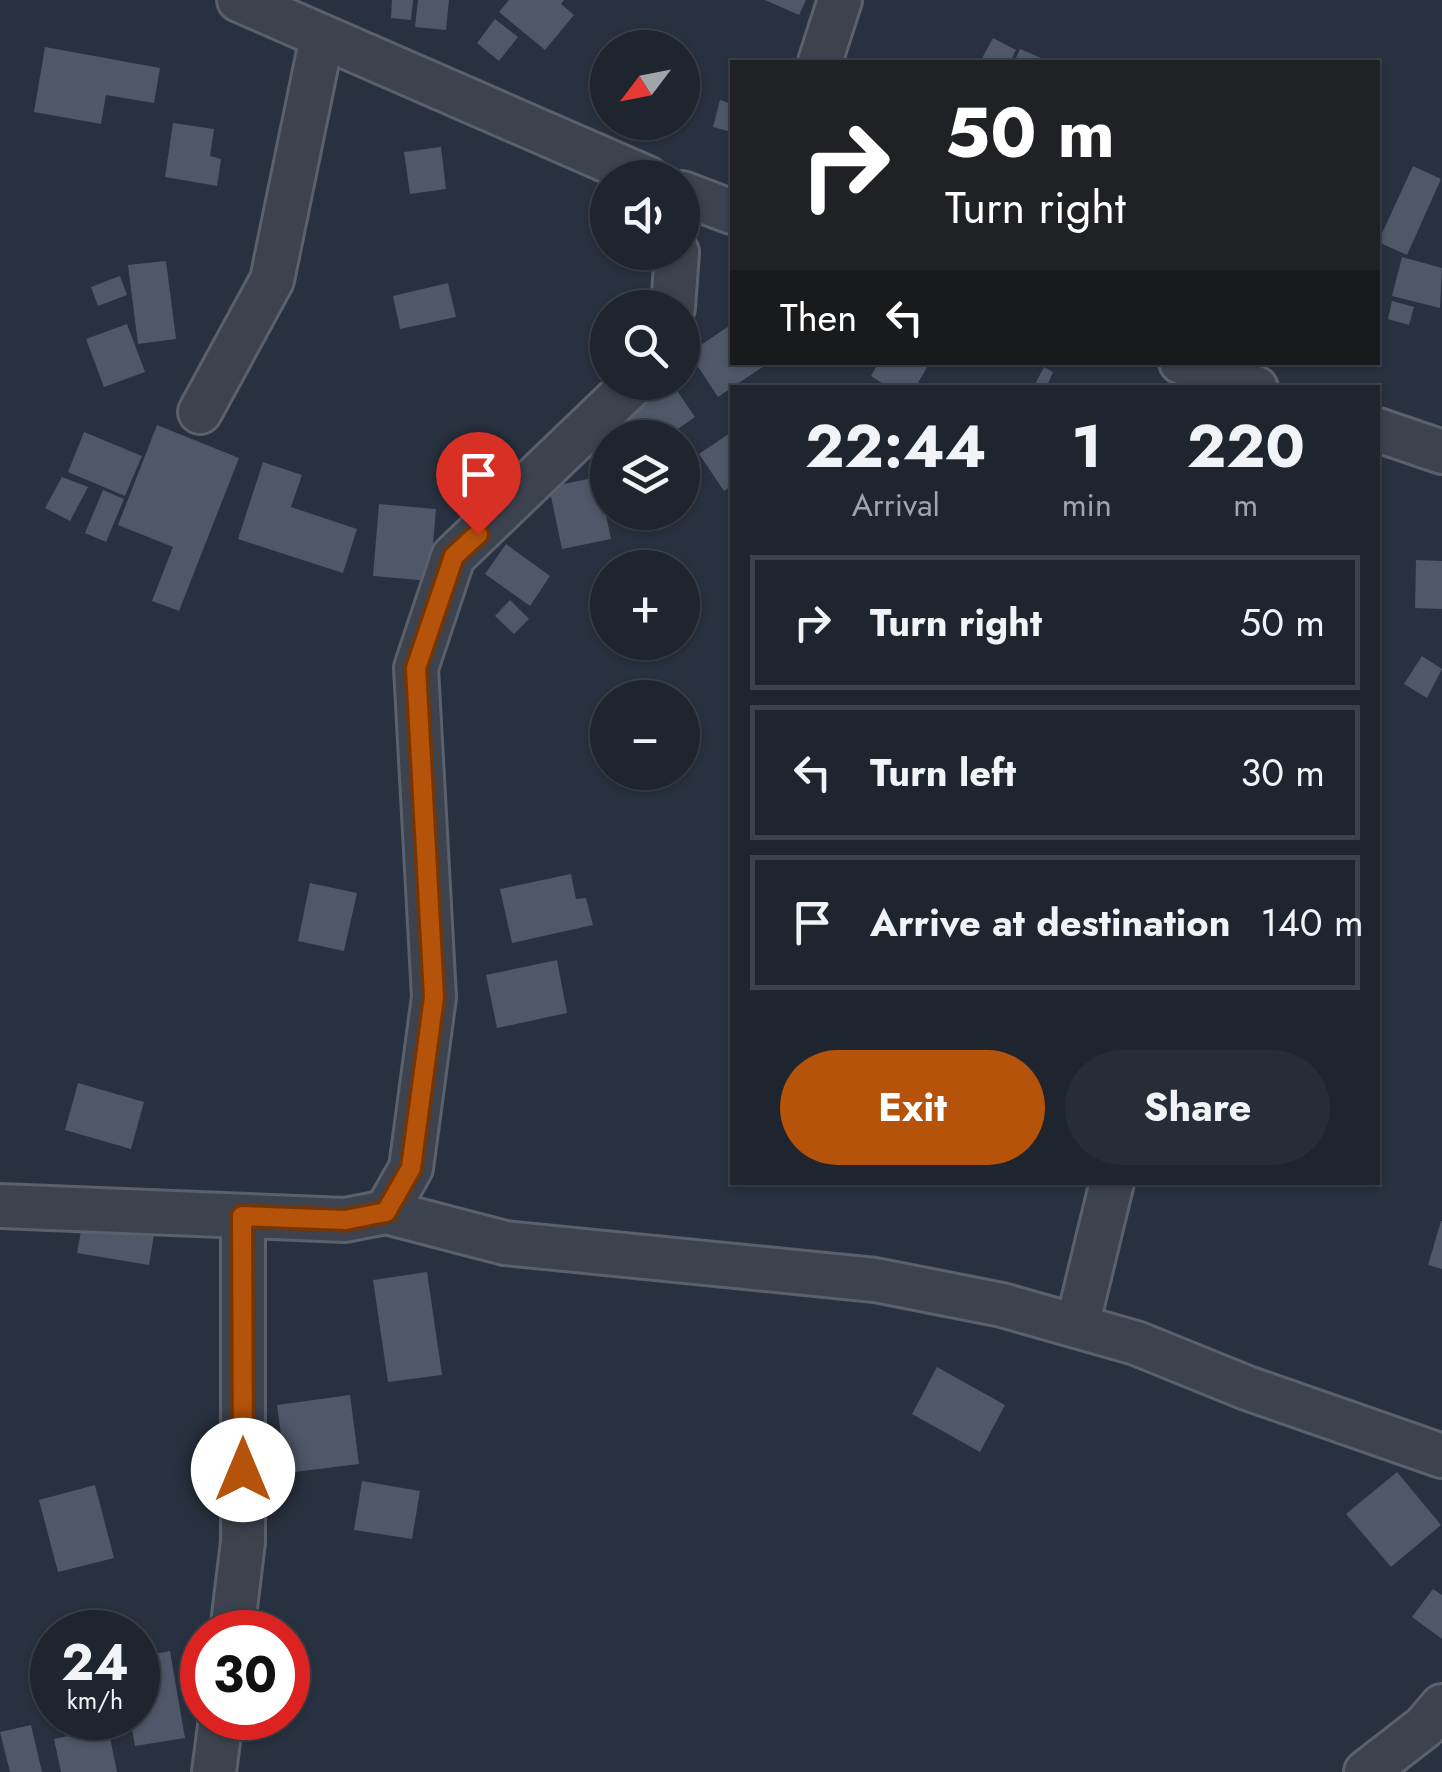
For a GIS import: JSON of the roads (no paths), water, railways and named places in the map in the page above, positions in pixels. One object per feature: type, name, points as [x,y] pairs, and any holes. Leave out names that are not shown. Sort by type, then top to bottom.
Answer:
[{"type":"street","points":[[821,60],[840,0]]},
{"type":"street","points":[[253,2],[322,37],[606,160]]},
{"type":"street","points":[[200,412],[272,280],[322,37]]},
{"type":"street","points":[[700,199],[730,211]]},
{"type":"street","points":[[1190,365],[1247,385]]},
{"type":"street","points":[[386,1212],[411,1168],[434,997],[416,668],[454,556],[616,400]]},
{"type":"street","points":[[1380,431],[1442,452]]},
{"type":"street","points":[[1077,1326],[1111,1185]]},
{"type":"street","points":[[0,1206],[345,1220],[386,1212],[505,1243],[876,1280],[1002,1304],[1136,1342],[1247,1388],[1442,1456]]},
{"type":"street","points":[[235,1610],[243,1542],[242,1216]]},
{"type":"street","points":[[1366,1772],[1424,1727],[1442,1706]]},
{"type":"street","points":[[214,1772],[218,1740]]}]
